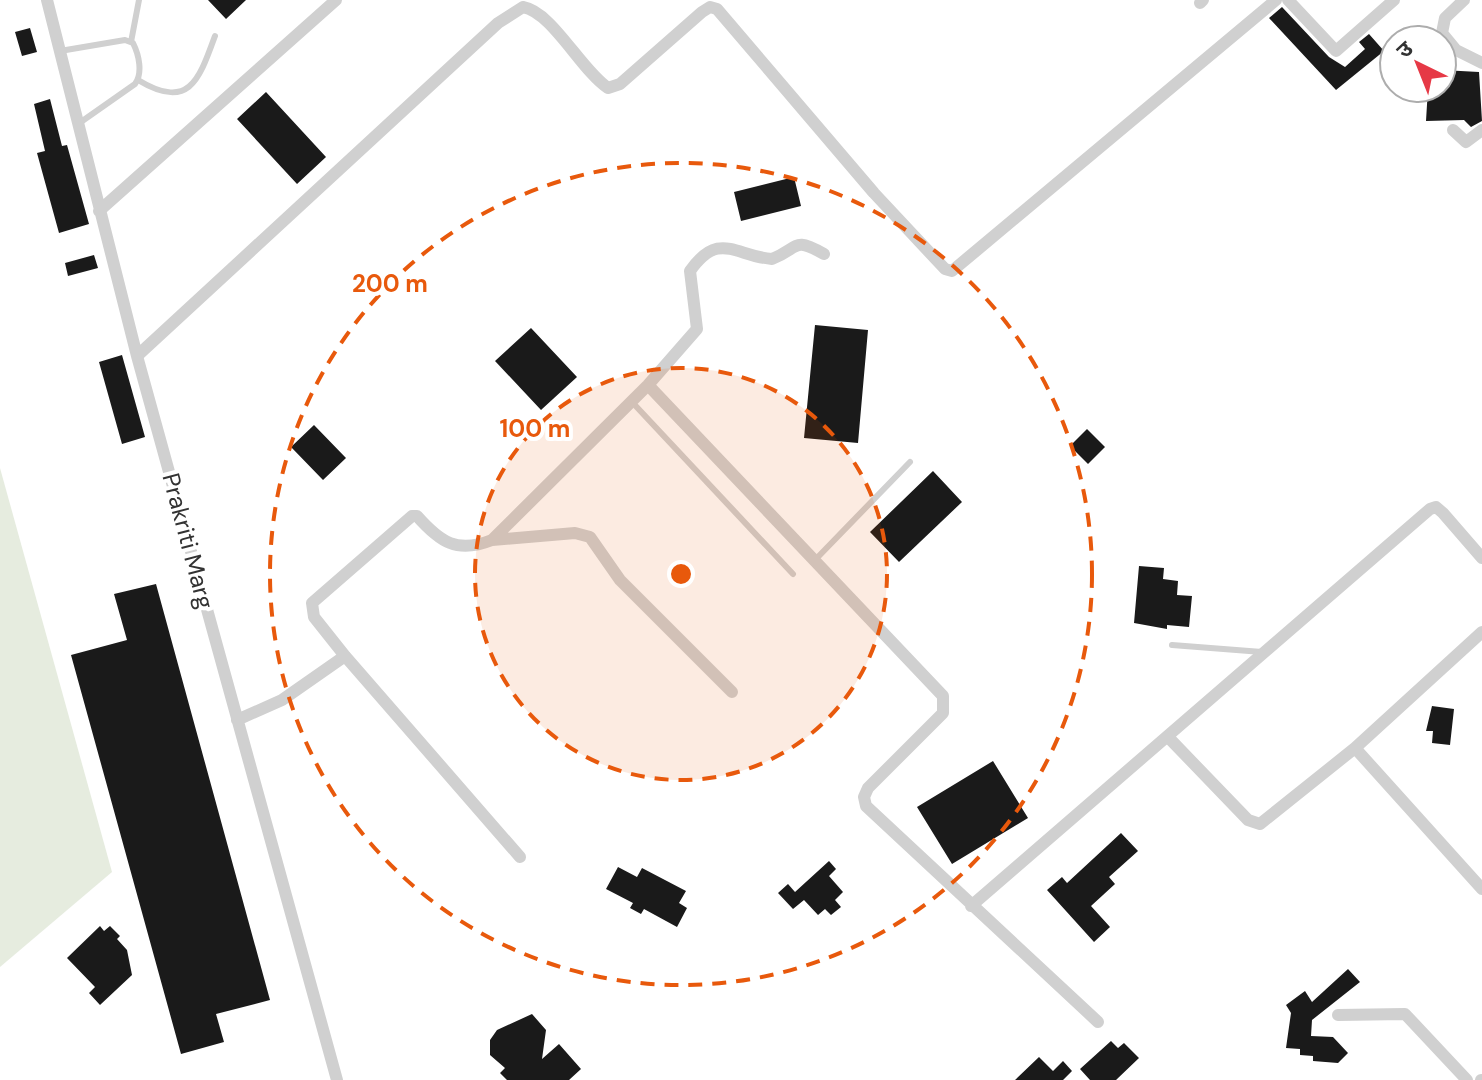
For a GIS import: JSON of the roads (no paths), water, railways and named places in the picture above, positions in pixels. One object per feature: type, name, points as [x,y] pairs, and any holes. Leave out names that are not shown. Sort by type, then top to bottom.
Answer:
[{"type":"street","name":"Prakriti Marg","points":[[47,0],[137,356],[337,1080]]},
{"type":"street","points":[[99,211],[336,0]]},
{"type":"street","points":[[137,356],[498,23],[523,7],[545,19],[577,59],[608,88],[620,84],[702,12],[710,7],[717,9],[874,193],[945,269],[952,271],[1276,0]]},
{"type":"street","points":[[1293,2],[1336,51],[1394,0]]},
{"type":"street","points":[[1464,0],[1445,18],[1442,33],[1456,50],[1482,63]]},
{"type":"street","points":[[1453,130],[1466,142],[1482,130]]},
{"type":"street","points":[[492,540],[632,402],[697,329],[690,271],[712,251],[727,246],[772,259],[795,244],[804,243],[824,254]]},
{"type":"street","points":[[648,385],[943,696],[943,713],[868,788],[864,797],[866,806],[1098,1022]]},
{"type":"street","points":[[971,906],[1433,507],[1443,513],[1482,558]]},
{"type":"street","points":[[520,857],[314,617],[312,603],[412,516],[451,546],[464,548],[492,540],[575,533],[590,537],[625,586],[732,692]]},
{"type":"street","points":[[1168,737],[1256,824],[1267,820],[1355,748],[1482,632]]},
{"type":"street","points":[[237,720],[282,700],[345,656]]},
{"type":"street","points":[[1355,748],[1482,889]]},
{"type":"street","points":[[1338,1015],[1405,1014],[1467,1080]]},
{"type":"lane","points":[[131,42],[135,34],[139,0]]},
{"type":"lane","points":[[138,80],[162,93],[185,90],[206,65],[215,36]]},
{"type":"lane","points":[[60,51],[112,41],[131,42]]},
{"type":"lane","points":[[131,42],[137,53],[138,80]]},
{"type":"lane","points":[[78,124],[138,80]]},
{"type":"lane","points":[[632,402],[793,574]]},
{"type":"lane","points":[[815,560],[910,462]]},
{"type":"lane","points":[[1172,645],[1265,652]]}]
